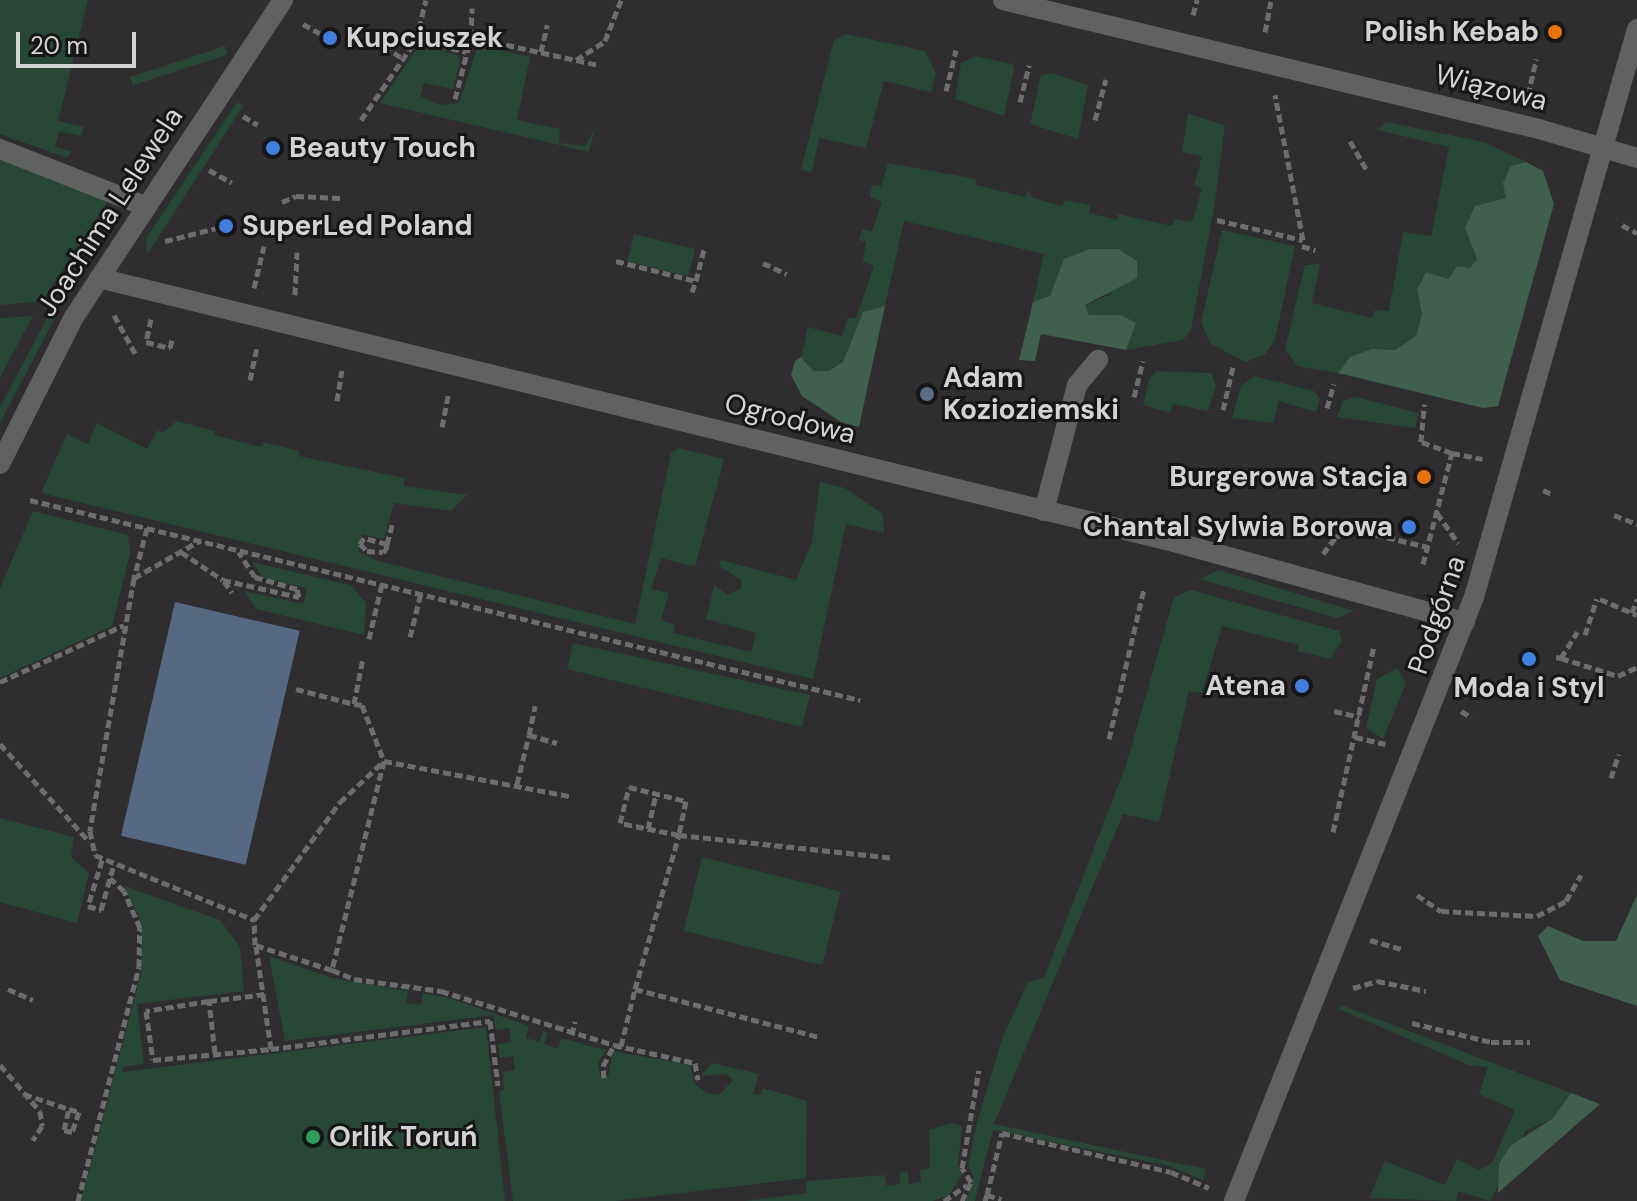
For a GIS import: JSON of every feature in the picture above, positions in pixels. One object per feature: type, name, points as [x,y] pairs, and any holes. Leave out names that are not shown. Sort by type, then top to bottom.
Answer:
[{"type":"street","name":"Joachima Lelewela","points":[[0,464],[31,396],[99,278],[283,0]]},
{"type":"street","name":"Wiązowa","points":[[1003,0],[1539,129],[1637,158]]},
{"type":"street","name":"Podgórna","points":[[1234,1201],[1465,622],[1637,29]]},
{"type":"street","points":[[0,149],[145,206]]},
{"type":"street","name":"Ogrodowa","points":[[99,278],[1044,511],[1465,622]]},
{"type":"street","points":[[1044,511],[1077,385],[1098,360]]},
{"type":"path","points":[[361,120],[416,40],[426,0]]},
{"type":"path","points":[[576,60],[605,41],[621,0]]},
{"type":"path","points":[[1193,18],[1197,0]]},
{"type":"path","points":[[1264,34],[1271,2]]},
{"type":"path","points":[[455,99],[471,37],[472,8]]},
{"type":"path","points":[[303,24],[323,35]]},
{"type":"path","points":[[541,52],[547,25]]},
{"type":"path","points":[[471,37],[598,65]]},
{"type":"path","points":[[416,40],[467,52]]},
{"type":"path","points":[[384,46],[402,58]]},
{"type":"path","points":[[946,91],[956,50]]},
{"type":"path","points":[[1528,95],[1536,59]]},
{"type":"path","points":[[1020,102],[1029,65]]},
{"type":"path","points":[[1095,120],[1106,79]]},
{"type":"path","points":[[1217,220],[1303,240],[1275,94]]},
{"type":"path","points":[[243,116],[258,125]]},
{"type":"path","points":[[1350,141],[1367,171]]},
{"type":"path","points":[[209,170],[232,183]]},
{"type":"path","points":[[282,202],[296,196],[340,198]]},
{"type":"path","points":[[1622,225],[1637,233]]},
{"type":"path","points":[[165,241],[217,228]]},
{"type":"path","points":[[253,289],[264,246]]},
{"type":"path","points":[[1302,246],[1315,250]]},
{"type":"path","points":[[692,292],[704,248]]},
{"type":"path","points":[[295,299],[297,252]]},
{"type":"path","points":[[616,261],[696,281]]},
{"type":"path","points":[[763,263],[787,274]]},
{"type":"path","points":[[152,314],[146,342],[170,348],[172,339]]},
{"type":"path","points":[[113,316],[136,355]]},
{"type":"path","points":[[250,380],[259,349],[254,347]]},
{"type":"path","points":[[1134,397],[1143,361]]},
{"type":"path","points":[[1223,410],[1233,367]]},
{"type":"path","points":[[337,401],[345,371],[340,369]]},
{"type":"path","points":[[1327,408],[1334,384]]},
{"type":"path","points":[[442,427],[451,396],[444,394]]},
{"type":"path","points":[[1424,404],[1419,439],[1452,453],[1490,460]]},
{"type":"path","points":[[1423,564],[1452,453]]},
{"type":"path","points":[[1543,490],[1552,494]]},
{"type":"path","points":[[30,500],[860,700]]},
{"type":"path","points":[[1436,512],[1458,543]]},
{"type":"path","points":[[1614,515],[1637,524]]},
{"type":"path","points":[[387,544],[364,538],[360,544],[376,553],[387,544],[393,522]]},
{"type":"path","points":[[90,841],[125,624],[147,528]]},
{"type":"path","points":[[1323,554],[1336,537],[1352,529],[1428,547]]},
{"type":"path","points":[[1400,539],[1402,531]]},
{"type":"path","points":[[134,578],[201,540]]},
{"type":"path","points":[[181,552],[223,580],[299,597],[297,589],[255,577],[239,551]]},
{"type":"path","points":[[223,580],[232,593]]},
{"type":"path","points":[[369,639],[382,584]]},
{"type":"path","points":[[1109,739],[1144,588]]},
{"type":"path","points":[[410,637],[421,593]]},
{"type":"path","points":[[1585,635],[1599,599],[1634,614],[1637,599]]},
{"type":"path","points":[[0,682],[125,624]]},
{"type":"path","points":[[1577,632],[1558,657],[1618,676],[1637,667]]},
{"type":"path","points":[[1333,832],[1374,646]]},
{"type":"path","points":[[354,704],[363,658]]},
{"type":"path","points":[[296,689],[362,705],[384,761],[332,970]]},
{"type":"path","points":[[517,784],[535,706]]},
{"type":"path","points":[[1334,711],[1359,717]]},
{"type":"path","points":[[1461,711],[1471,717]]},
{"type":"path","points":[[529,735],[557,743]]},
{"type":"path","points":[[1355,737],[1390,746]]},
{"type":"path","points":[[0,744],[90,841],[102,860],[254,920]]},
{"type":"path","points":[[1611,778],[1619,754]]},
{"type":"path","points":[[384,761],[570,796]]},
{"type":"path","points":[[271,1049],[254,920],[340,802],[384,761]]},
{"type":"path","points":[[604,1078],[603,1066],[617,1046],[635,989],[679,835],[686,801],[629,787],[620,823],[679,835],[893,858]]},
{"type":"path","points":[[648,829],[656,794]]},
{"type":"path","points":[[102,860],[88,906],[101,910],[114,864]]},
{"type":"path","points":[[1417,895],[1441,911],[1537,916],[1566,901],[1581,875]]},
{"type":"path","points":[[78,1201],[139,967],[140,928],[124,891],[110,878]]},
{"type":"path","points":[[1365,939],[1404,950]]},
{"type":"path","points":[[255,945],[354,979],[441,991],[572,1035],[695,1063],[698,1080]]},
{"type":"path","points":[[1365,984],[1393,983],[1426,991]]},
{"type":"path","points":[[8,989],[33,1000]]},
{"type":"path","points":[[635,989],[819,1037]]},
{"type":"path","points":[[265,994],[146,1011],[153,1060],[271,1049],[490,1021],[498,1086]]},
{"type":"path","points":[[209,1001],[215,1053]]},
{"type":"path","points":[[572,1035],[575,1021]]},
{"type":"path","points":[[1412,1023],[1491,1042],[1530,1042]]},
{"type":"path","points":[[0,1065],[42,1119],[33,1140]]},
{"type":"path","points":[[971,1182],[962,1168],[979,1070]]},
{"type":"path","points":[[24,1094],[69,1109]]},
{"type":"path","points":[[1001,1199],[986,1198],[1002,1133],[1171,1172],[1201,1188]]},
{"type":"path","points":[[944,1201],[971,1182]]},
{"type":"path","points":[[962,1201],[971,1182]]},
{"type":"green space","points":[[0,0],[88,0],[58,121],[84,127],[81,136],[59,131],[55,147],[72,151],[67,158],[0,134]]},
{"type":"green space","points":[[846,34],[925,51],[936,73],[931,92],[884,81],[866,148],[819,138],[812,172],[801,170],[834,40]]},
{"type":"green space","points":[[478,45],[530,57],[517,120],[560,129],[559,143],[585,146],[595,128],[589,152],[380,103],[416,50],[427,47],[457,55],[460,61],[453,89],[424,83],[420,96],[440,105],[459,103]]},
{"type":"green space","points":[[225,46],[228,55],[133,85],[130,77]]},
{"type":"green space","points":[[975,56],[1012,64],[1014,69],[1004,116],[955,99],[961,63]]},
{"type":"green space","points":[[1052,73],[1088,85],[1078,139],[1030,124],[1041,75]]},
{"type":"green space","points":[[237,102],[243,106],[147,255],[146,238]]},
{"type":"green space","points":[[1188,114],[1225,125],[1214,208],[1191,330],[1183,340],[1126,350],[1135,323],[1121,315],[1089,316],[1085,305],[1114,293],[1033,302],[1044,254],[904,221],[885,306],[863,312],[843,362],[829,371],[813,371],[801,357],[808,327],[842,336],[848,318],[856,318],[874,266],[863,261],[866,242],[859,240],[862,229],[872,231],[882,202],[870,197],[872,185],[881,186],[888,163],[976,179],[976,185],[1025,197],[1028,191],[1033,198],[1062,206],[1065,200],[1091,205],[1089,213],[1117,220],[1118,214],[1172,226],[1175,219],[1192,222],[1202,188],[1194,186],[1202,156],[1182,152]]},
{"type":"green space","points":[[1386,122],[1484,142],[1526,162],[1511,166],[1506,198],[1465,228],[1477,259],[1470,269],[1449,279],[1426,272],[1417,289],[1422,314],[1416,336],[1395,350],[1372,349],[1350,357],[1338,373],[1297,366],[1285,349],[1305,265],[1320,264],[1312,303],[1372,318],[1375,310],[1389,311],[1403,232],[1431,236],[1449,147],[1377,130]]},
{"type":"green space","points":[[0,159],[108,201],[42,301],[0,305]]},
{"type":"green space","points":[[1526,162],[1543,171],[1554,204],[1498,406],[1483,408],[1338,373],[1350,357],[1372,349],[1395,350],[1416,336],[1422,314],[1417,289],[1426,272],[1449,279],[1457,266],[1470,268],[1477,259],[1465,228],[1475,206],[1506,198],[1503,183],[1511,166]]},
{"type":"green space","points":[[116,210],[120,216],[29,277],[25,272]]},
{"type":"green space","points":[[1222,230],[1295,246],[1275,340],[1265,354],[1245,362],[1211,344],[1201,323]]},
{"type":"green space","points":[[634,234],[695,249],[688,276],[627,261]]},
{"type":"green space","points":[[1090,249],[1118,249],[1137,261],[1137,278],[1085,305],[1089,315],[1121,315],[1136,323],[1126,350],[1041,334],[1035,361],[1019,360],[1033,302],[1050,296],[1064,259]]},
{"type":"green space","points":[[885,306],[859,427],[841,422],[802,396],[791,375],[795,361],[801,357],[813,371],[829,371],[843,362],[863,312]]},
{"type":"green space","points":[[33,316],[0,377],[0,318]]},
{"type":"green space","points":[[47,318],[55,318],[0,423],[0,407]]},
{"type":"green space","points":[[1157,371],[1211,373],[1216,386],[1208,411],[1173,404],[1170,413],[1143,405],[1149,379]]},
{"type":"green space","points":[[1254,376],[1314,391],[1320,399],[1316,412],[1279,401],[1273,423],[1232,418],[1241,386]]},
{"type":"green space","points":[[1356,397],[1419,413],[1415,428],[1337,417],[1343,401]]},
{"type":"green space","points":[[177,421],[215,431],[214,435],[261,447],[263,442],[299,451],[299,456],[404,478],[404,486],[467,495],[451,511],[394,503],[384,539],[362,534],[358,551],[378,561],[635,624],[671,453],[679,448],[724,459],[695,567],[661,558],[651,589],[669,593],[661,620],[675,625],[673,633],[751,652],[756,633],[706,619],[714,585],[728,595],[742,587],[741,580],[719,566],[721,560],[796,580],[812,542],[820,482],[845,488],[883,514],[884,533],[846,524],[813,679],[41,493],[67,434],[88,444],[97,423],[147,449],[157,430],[162,433]]},
{"type":"green space","points":[[33,511],[128,535],[130,553],[112,626],[0,678],[0,588]]},
{"type":"green space","points":[[252,562],[350,585],[366,603],[364,635],[256,609],[244,591],[303,604],[307,588],[263,578]]},
{"type":"green space","points":[[1219,570],[1354,611],[1337,618],[1199,579]]},
{"type":"green space","points":[[1191,590],[1339,631],[1342,641],[1330,659],[1298,651],[1299,645],[1222,626],[1202,693],[1189,691],[1159,822],[1123,814],[994,1124],[1206,1169],[1203,1180],[1170,1166],[993,1130],[975,1201],[966,1201],[974,1177],[968,1166],[977,1122],[1002,1039],[1028,982],[1044,978],[1126,765],[1174,597]]},
{"type":"green space","points":[[573,643],[810,695],[802,727],[567,669]]},
{"type":"green space","points":[[1397,668],[1406,683],[1383,739],[1366,728],[1377,679]]},
{"type":"green space","points":[[0,818],[74,837],[71,857],[89,873],[77,923],[0,902]]},
{"type":"green space","points":[[702,857],[841,892],[822,965],[684,931]]},
{"type":"green space","name":"Orlik Toruń","points":[[124,886],[220,920],[240,947],[244,991],[137,1004],[144,1064],[122,1067],[123,1072],[486,1027],[505,1201],[81,1201],[142,970],[139,917]]},
{"type":"green space","points":[[1637,895],[1637,1006],[1560,980],[1538,936],[1548,926],[1583,941],[1616,941]]},
{"type":"green space","points":[[269,956],[332,978],[408,991],[406,1003],[421,1005],[423,993],[449,998],[529,1026],[526,1038],[539,1042],[543,1031],[548,1033],[544,1044],[558,1049],[561,1038],[606,1050],[598,1064],[601,1079],[608,1077],[613,1051],[690,1065],[695,1084],[707,1093],[719,1095],[733,1080],[726,1074],[701,1076],[712,1063],[759,1074],[753,1094],[760,1095],[763,1088],[807,1101],[806,1178],[615,1201],[513,1201],[499,1092],[504,1090],[503,1072],[515,1070],[513,1056],[500,1058],[498,1044],[511,1042],[509,1028],[496,1030],[493,1015],[285,1041]]},
{"type":"green space","points":[[1341,1005],[1571,1093],[1553,1118],[1526,1131],[1490,1201],[1458,1191],[1456,1201],[1369,1198],[1385,1161],[1445,1185],[1457,1159],[1479,1170],[1492,1163],[1515,1110],[1479,1094],[1488,1067],[1469,1065],[1339,1009]]},
{"type":"green space","points":[[1571,1093],[1600,1104],[1498,1193],[1499,1164],[1510,1146],[1553,1118]]},
{"type":"green space","points":[[952,1123],[962,1126],[958,1166],[962,1175],[948,1196],[932,1201],[745,1201],[807,1193],[806,1181],[884,1175],[887,1186],[900,1184],[900,1172],[908,1171],[909,1184],[921,1182],[920,1170],[930,1168],[929,1130]]},
{"type":"water","points":[[175,602],[300,631],[246,865],[121,836]]},
{"type":"place","name":"Polish Kebab","points":[[1555,32]]},
{"type":"place","name":"Kupciuszek","points":[[330,38]]},
{"type":"place","name":"Beauty Touch","points":[[273,148]]},
{"type":"place","name":"SuperLed Poland","points":[[226,226]]},
{"type":"place","name":"Adam Kozioziemski","points":[[927,394]]},
{"type":"place","name":"Burgerowa Stacja","points":[[1424,477]]},
{"type":"place","name":"Chantal Sylwia Borowa","points":[[1409,527]]},
{"type":"place","name":"Moda i Styl","points":[[1529,659]]},
{"type":"place","name":"Atena","points":[[1302,686]]},
{"type":"place","name":"Orlik Toruń","points":[[313,1137]]}]
